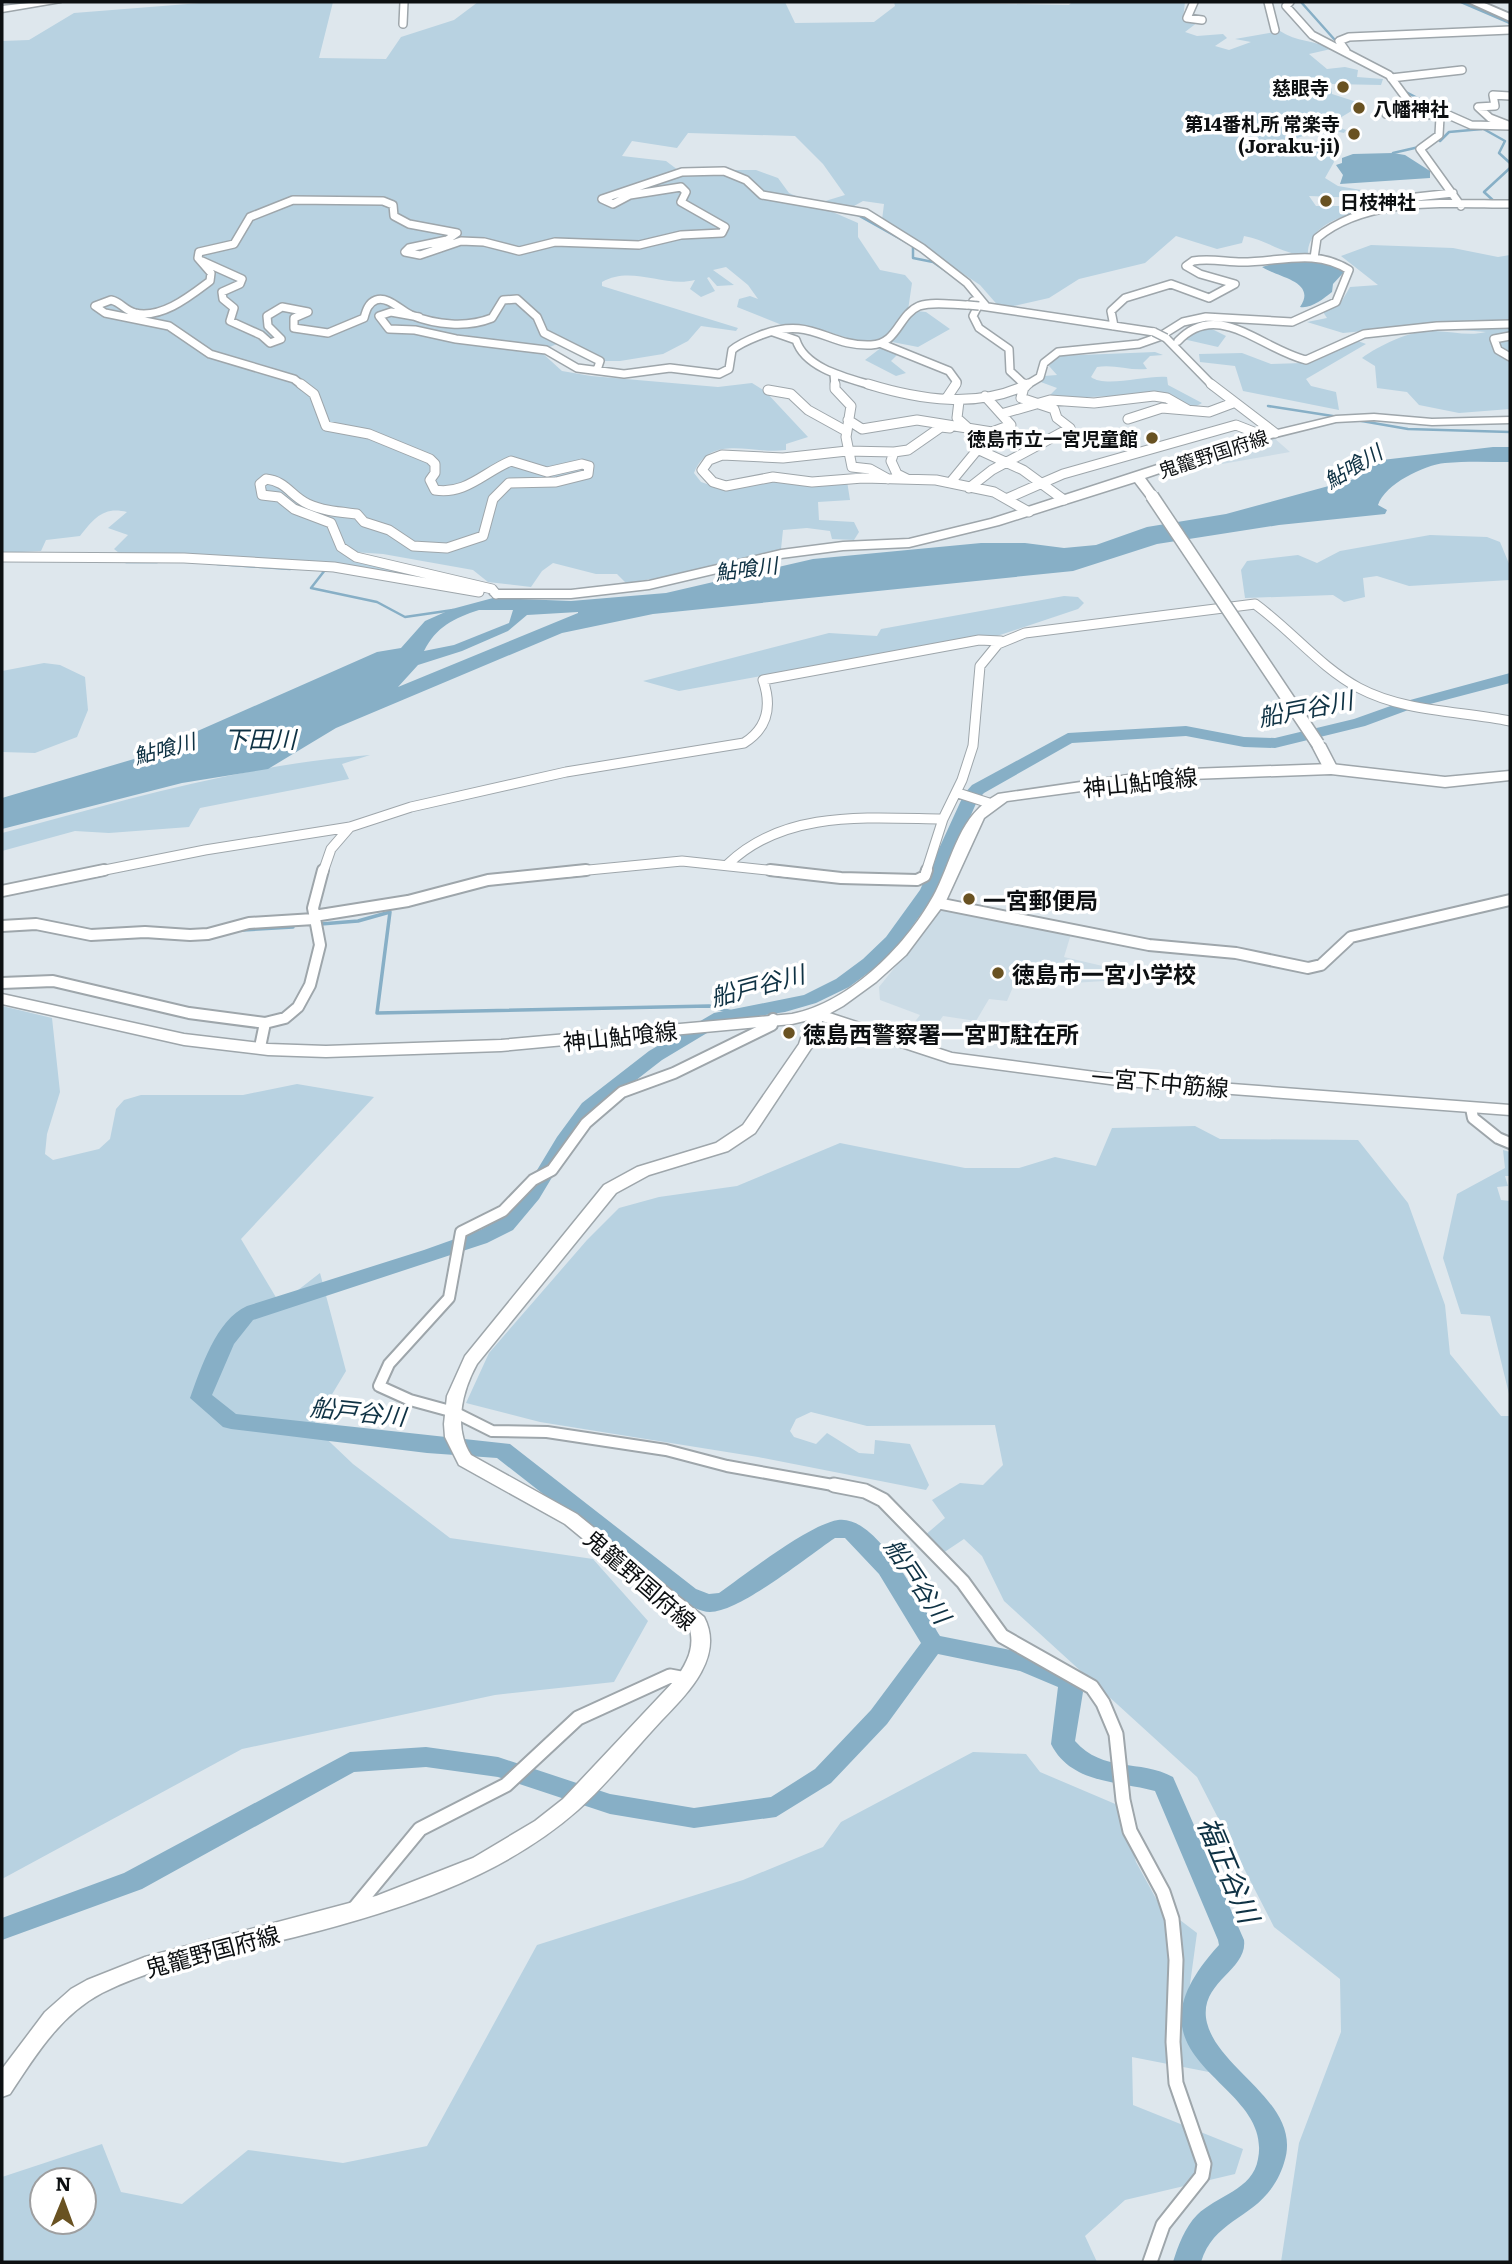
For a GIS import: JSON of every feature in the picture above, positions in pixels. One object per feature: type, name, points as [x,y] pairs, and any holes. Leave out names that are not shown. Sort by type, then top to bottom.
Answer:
[{"type":"highway","points":[[1473,2],[1510,18]]},
{"type":"main road","points":[[2,9],[57,2]]},
{"type":"main road","name":"鬼籠野国府線","points":[[1331,769],[1318,744],[1138,477],[1270,434],[1341,418],[1432,422],[1510,419]]},
{"type":"main road","points":[[496,594],[571,594],[649,585],[781,554],[842,546],[909,543],[1029,512],[1138,477]]},
{"type":"main road","name":"神山鮎喰線","points":[[2,999],[210,1043],[370,1052],[471,1049],[817,1014],[889,964],[937,903],[983,801],[1145,776],[1331,769],[1445,782],[1510,776]]},
{"type":"main road","name":"鬼籠野国府線","points":[[2,2087],[54,2015],[94,1987],[181,1957],[309,1925],[466,1871],[523,1840],[570,1805],[686,1679],[701,1649],[703,1638],[697,1622],[589,1532],[474,1467],[458,1453],[453,1431],[457,1387],[471,1360],[598,1202],[624,1178],[722,1147],[749,1129],[806,1044],[817,1014]]},
{"type":"main road","name":"一宮下中筋線","points":[[817,1014],[950,1058],[1125,1081],[1510,1110]]},
{"type":"street","points":[[403,24],[404,2]]},
{"type":"street","points":[[1194,2],[1187,18],[1202,20]]},
{"type":"street","points":[[1268,2],[1275,30]]},
{"type":"street","points":[[1271,12],[1288,4],[1307,31],[1391,78],[1409,102],[1476,126],[1510,126]]},
{"type":"street","points":[[1348,53],[1339,41],[1341,38],[1510,30]]},
{"type":"street","points":[[1391,78],[1462,70]]},
{"type":"street","points":[[1507,87],[1510,95],[1493,95],[1495,106],[1478,107],[1490,118],[1510,126]]},
{"type":"street","points":[[1386,114],[1443,116]]},
{"type":"street","points":[[1443,116],[1439,135],[1420,149],[1461,205]]},
{"type":"street","points":[[496,594],[492,589],[356,556],[341,547],[331,523],[294,509],[279,497],[262,495],[260,484],[266,480],[279,480],[313,507],[357,514],[364,522],[389,530],[413,546],[432,549],[465,544],[483,536],[489,508],[496,494],[506,485],[525,478],[551,482],[568,480],[588,474],[589,466],[582,464],[547,472],[511,461],[471,486],[441,492],[431,487],[435,464],[430,460],[369,434],[326,426],[314,394],[294,379],[210,354],[169,326],[95,309],[98,304],[111,300],[119,302],[122,308],[131,312],[172,308],[210,281],[211,273],[200,260],[199,252],[234,244],[250,217],[305,198],[383,201],[393,205],[394,216],[402,222],[457,233],[447,240],[409,248],[405,252],[410,255],[420,255],[461,242],[484,242],[519,251],[555,242],[639,245],[681,235],[722,233],[725,227],[681,202],[686,192],[681,187],[630,195],[613,204],[602,199],[663,177],[716,169],[746,180],[762,195],[866,214],[922,248],[970,286],[983,306]]},
{"type":"street","points":[[1402,207],[1398,200],[1402,198],[1453,192]]},
{"type":"street","points":[[1314,258],[1314,244],[1320,236],[1346,218],[1402,207],[1508,204]]},
{"type":"street","points":[[773,332],[796,340],[800,353],[834,374],[894,390],[959,401],[1025,387],[1040,377],[1044,363],[1058,352],[1144,342],[1190,320],[1216,316],[1292,322],[1333,303],[1349,270],[1341,264],[1314,258],[1244,262],[1215,259],[1193,261],[1186,266],[1192,271],[1235,284],[1229,290],[1209,298],[1171,284],[1125,298],[1116,303],[1111,311],[1114,326]]},
{"type":"street","points":[[200,260],[242,279],[240,284],[222,292],[223,299],[234,308],[230,321],[237,326],[261,333],[270,343],[281,340],[268,326],[267,316],[282,307],[307,312],[294,318],[294,328],[321,333],[364,318],[369,306],[375,301],[388,302],[419,317]]},
{"type":"street","points":[[970,286],[963,287],[976,304],[973,316],[979,328],[1009,349],[1010,371],[1025,387]]},
{"type":"street","points":[[597,370],[600,361],[544,333],[537,317],[517,299],[500,302],[494,317],[467,324],[387,312],[379,316],[389,330],[415,330],[456,339],[547,350],[577,368],[631,374],[670,368],[719,374],[729,369],[732,350],[738,345],[773,332],[800,327],[861,344],[882,344],[917,355],[950,371],[957,382],[946,399]]},
{"type":"street","points":[[882,344],[894,335],[913,309],[934,304],[983,306],[1154,332],[1166,338],[1178,353],[1270,434]]},
{"type":"street","points":[[1178,353],[1177,332],[1190,320]]},
{"type":"street","points":[[1178,341],[1185,331],[1196,325],[1230,326],[1306,360],[1364,334],[1437,326],[1510,324]]},
{"type":"street","points":[[1510,336],[1494,339],[1498,350],[1510,358]]},
{"type":"street","points":[[834,374],[835,389],[851,406],[846,431],[847,451],[852,467],[870,469],[892,481]]},
{"type":"street","points":[[969,488],[990,469],[1051,442],[1070,428],[1057,418],[1054,409],[1021,398],[1025,387]]},
{"type":"street","points":[[768,390],[791,394],[807,410],[846,431]]},
{"type":"street","points":[[985,396],[1011,425],[1002,431],[991,433],[942,427],[908,450],[894,452],[847,451],[783,458],[722,455],[709,460],[702,470],[713,482],[726,486],[773,477],[804,482],[863,478],[950,483],[1008,498],[1029,512]]},
{"type":"street","points":[[1001,414],[1023,410],[1034,403],[1105,402],[1161,397],[1188,410]]},
{"type":"street","points":[[959,401],[957,418],[967,427]]},
{"type":"street","points":[[1128,419],[1162,408],[1216,411],[1233,403]]},
{"type":"street","points":[[848,420],[862,429],[917,420],[991,433]]},
{"type":"street","points":[[1008,498],[1062,474],[1236,425],[1270,434]]},
{"type":"street","points":[[950,483],[991,433]]},
{"type":"street","points":[[977,449],[1009,460],[1064,500]]},
{"type":"street","points":[[894,452],[891,461],[893,468],[907,479]]},
{"type":"street","points":[[2,557],[58,555],[134,559],[184,558],[334,567],[496,594]]},
{"type":"street","points":[[2,891],[205,850],[350,827],[411,807],[566,772],[744,743],[757,736],[765,725],[770,696],[763,680],[979,640],[1001,641],[1025,633],[1255,604],[1356,687],[1423,709],[1455,709],[1510,722]]},
{"type":"street","points":[[2,926],[36,924],[91,936],[145,932],[208,934],[248,923],[314,917],[408,901],[488,880],[682,861],[841,878],[917,880],[925,876],[943,819],[962,794],[975,744],[980,666],[986,655],[1001,641]]},
{"type":"street","points":[[962,794],[983,801]]},
{"type":"street","points":[[728,864],[745,845],[776,831],[847,819],[943,819]]},
{"type":"street","points":[[2,983],[52,981],[189,1013],[265,1023],[285,1018],[298,1007],[310,985],[320,945],[314,917],[319,882],[331,849],[350,827]]},
{"type":"street","points":[[937,903],[1149,944],[1236,953],[1308,968],[1321,965],[1351,937],[1510,900]]},
{"type":"street","points":[[773,1019],[772,1025],[753,1035],[674,1073],[622,1092],[586,1123],[552,1170],[533,1180],[503,1211],[461,1232],[449,1298],[389,1364],[379,1385],[410,1400],[454,1412],[492,1431],[547,1432],[666,1450],[727,1466],[865,1491],[883,1500],[963,1582],[1002,1636],[1080,1679],[1101,1698],[1114,1726],[1123,1778],[1126,1817],[1132,1838],[1158,1880],[1172,1919],[1178,1974],[1172,2021],[1176,2082],[1182,2108],[1200,2141],[1204,2156],[1203,2173],[1163,2220],[1150,2262]]},
{"type":"street","points":[[260,1047],[265,1023]]},
{"type":"street","points":[[1471,1108],[1473,1118],[1498,1138],[1510,1143]]},
{"type":"street","points":[[354,1909],[420,1829],[506,1785],[578,1718],[670,1676],[686,1679]]},
{"type":"shaded area","points":[[213,2],[333,2],[319,58],[386,59],[401,37],[454,20],[478,2],[785,2],[795,23],[874,22],[895,6],[894,2],[1069,5],[1072,2],[1185,2],[1183,19],[1198,22],[1185,32],[1197,36],[1223,34],[1227,38],[1215,46],[1229,50],[1251,42],[1235,39],[1280,31],[1331,49],[1309,54],[1327,69],[1345,67],[1358,70],[1357,77],[1383,79],[1381,85],[1332,84],[1332,94],[1363,104],[1330,124],[1346,130],[1344,133],[1322,128],[1293,140],[1297,143],[1329,146],[1334,162],[1325,178],[1338,186],[1361,190],[1361,198],[1309,196],[1316,206],[1392,206],[1367,210],[1327,224],[1310,242],[1308,255],[1290,253],[1244,236],[1242,243],[1217,249],[1176,236],[1145,263],[1079,279],[1049,298],[1001,309],[980,285],[882,220],[884,204],[863,201],[854,206],[822,202],[845,195],[823,164],[795,136],[688,133],[677,148],[632,141],[622,156],[666,161],[678,170],[756,170],[778,178],[789,193],[858,223],[858,237],[880,270],[905,275],[912,283],[908,310],[926,312],[950,329],[918,347],[882,340],[857,341],[819,329],[797,331],[737,307],[739,299],[750,296],[758,299],[748,285],[726,267],[713,270],[734,285],[717,286],[709,277],[707,278],[715,291],[701,297],[690,289],[695,280],[683,282],[625,276],[613,277],[602,282],[602,286],[738,328],[736,331],[701,326],[688,341],[663,354],[620,361],[591,361],[557,344],[540,351],[562,371],[591,376],[718,387],[752,383],[765,391],[808,437],[786,444],[786,450],[721,449],[710,453],[701,461],[694,473],[701,482],[713,486],[772,480],[847,481],[850,500],[818,502],[819,520],[854,522],[859,532],[854,540],[832,539],[830,531],[807,528],[783,530],[781,549],[626,583],[617,574],[596,574],[553,563],[542,571],[531,587],[488,582],[473,570],[383,554],[354,552],[483,589],[331,563],[124,557],[114,549],[128,535],[108,528],[127,512],[119,511],[100,515],[80,536],[46,540],[41,551],[2,553],[2,41],[29,40],[74,13]]},
{"type":"shaded area","points":[[1371,245],[1453,248],[1498,257],[1510,255],[1510,409],[1459,413],[1419,405],[1407,392],[1377,388],[1375,366],[1362,358],[1407,335],[1427,331],[1474,334],[1486,332],[1414,326],[1343,333],[1307,322],[1327,318],[1323,312],[1340,304],[1350,287],[1378,285],[1341,256]]},
{"type":"shaded area","points":[[1210,328],[1226,336],[1218,347],[1183,339],[1188,332]]},
{"type":"shaded area","points":[[1358,341],[1366,344],[1306,379],[1311,386],[1336,392],[1339,410],[1243,391],[1235,366],[1200,362],[1199,354],[1242,353],[1271,364],[1303,363],[1313,362]]},
{"type":"shaded area","points":[[882,347],[899,353],[891,361],[906,373],[896,376],[865,360]]},
{"type":"shaded area","points":[[1155,352],[1163,355],[1150,356],[1143,363],[1147,369],[1097,367],[1091,377],[1116,381],[1167,377],[1168,385],[1202,403],[1193,408],[1170,394],[1062,398],[1050,395],[1057,388],[1038,381],[1044,376],[1057,375],[1049,366],[1056,356]]},
{"type":"shaded area","points":[[1273,437],[1290,452],[1182,471],[1177,467]]},
{"type":"shaded area","points":[[1430,535],[1487,537],[1500,542],[1510,566],[1510,580],[1409,586],[1377,576],[1363,578],[1365,597],[1344,602],[1333,595],[1245,598],[1241,570],[1247,561],[1298,555],[1317,563],[1340,551]]},
{"type":"shaded area","points":[[1064,596],[1078,597],[1084,603],[1078,609],[997,636],[982,636],[679,691],[643,681],[829,633],[877,636],[881,629]]},
{"type":"shaded area","points":[[44,663],[60,665],[85,677],[88,710],[77,737],[35,753],[2,752],[2,671]]},
{"type":"shaded area","points":[[370,755],[342,764],[349,779],[200,808],[189,827],[109,833],[75,831],[2,851],[2,833],[184,785],[277,766]]},
{"type":"shaded area","name":"徳島市一宮小学校","points":[[941,910],[1071,934],[1064,957],[1107,967],[1105,981],[1055,984],[1016,980],[1007,1001],[989,999],[976,1021],[943,1016],[921,1047],[901,1040],[920,1015],[880,1000],[879,987]]},
{"type":"shaded area","points":[[2,1006],[52,1018],[60,1092],[47,1134],[45,1154],[53,1160],[99,1149],[110,1139],[116,1109],[124,1100],[141,1095],[243,1095],[297,1084],[374,1097],[241,1239],[280,1304],[320,1273],[346,1371],[313,1426],[353,1464],[450,1538],[593,1559],[648,1621],[614,1682],[495,1695],[242,1749],[2,1879]]},
{"type":"shaded area","points":[[1195,1126],[1220,1139],[1358,1140],[1408,1203],[1445,1305],[1450,1354],[1501,1416],[1510,1416],[1510,2262],[1281,2262],[1299,2143],[1341,2032],[1340,1979],[1274,1927],[1197,1777],[1004,1601],[982,1556],[964,1539],[943,1553],[924,1536],[945,1518],[932,1500],[960,1483],[983,1485],[1003,1465],[995,1425],[867,1426],[811,1412],[796,1419],[790,1431],[794,1437],[816,1444],[827,1433],[859,1453],[874,1454],[875,1440],[910,1444],[929,1485],[926,1490],[758,1457],[540,1422],[466,1403],[489,1353],[587,1240],[619,1208],[659,1197],[737,1186],[840,1143],[965,1168],[1019,1168],[1055,1157],[1096,1166],[1112,1128]]},
{"type":"shaded area","points":[[1503,1150],[1510,1152],[1510,1176],[1505,1176],[1508,1186],[1497,1187],[1501,1200],[1510,1201],[1510,1398],[1490,1316],[1461,1314],[1443,1258],[1457,1194],[1505,1168]]},
{"type":"shaded area","points":[[973,1752],[1026,1754],[1040,1772],[1120,1806],[1136,1862],[1159,1904],[1197,1933],[1188,1999],[1188,2022],[1219,2074],[1132,2057],[1133,2105],[1243,2149],[1235,2174],[1125,2200],[1085,2236],[1097,2262],[2,2262],[2,2177],[28,2168],[28,2236],[98,2236],[98,2166],[35,2166],[102,2144],[121,2192],[182,2204],[248,2150],[343,2163],[427,2146],[537,1945],[743,1880],[823,1847],[841,1822]]},
{"type":"water","points":[[1353,154],[1405,155],[1430,171],[1430,178],[1340,184],[1343,175],[1336,165],[1342,163],[1342,158]]},
{"type":"water","points":[[1316,261],[1335,265],[1344,272],[1333,284],[1332,292],[1317,303],[1304,307],[1300,307],[1304,291],[1300,286],[1262,267],[1279,262]]},
{"type":"water","name":"下田川","points":[[1510,447],[1510,462],[1445,463],[1427,467],[1406,477],[1382,497],[1378,505],[1387,510],[1385,514],[1279,525],[1157,544],[1073,571],[653,614],[562,633],[336,728],[268,769],[182,783],[2,829],[2,798],[134,759],[377,652],[401,648],[425,621],[452,609],[493,598],[571,601],[666,593],[813,559],[981,543],[1025,543],[1064,548],[1096,545],[1147,527],[1226,514],[1358,478],[1365,462]],"holes":[[[479,610],[513,610],[509,623],[454,645],[424,651],[434,636],[447,624]],[[578,613],[398,687],[418,665],[462,651],[508,631],[527,615]]]},
{"type":"waterway","points":[[1301,2],[1334,39]]},
{"type":"waterway","points":[[1461,2],[1510,23]]},
{"type":"waterway","points":[[1404,91],[1431,105]]},
{"type":"waterway","points":[[1480,127],[1505,141],[1499,153],[1510,163]]},
{"type":"waterway","points":[[1440,141],[1449,132],[1482,129]]},
{"type":"waterway","points":[[1393,153],[1419,147]]},
{"type":"waterway","points":[[1496,203],[1484,192],[1510,168]]},
{"type":"waterway","points":[[856,214],[913,246],[913,258],[933,262],[956,278]]},
{"type":"waterway","points":[[1268,406],[1339,417]]},
{"type":"waterway","points":[[1356,420],[1408,429],[1510,432]]},
{"type":"waterway","points":[[126,562],[157,562]]},
{"type":"waterway","points":[[217,564],[290,569]]},
{"type":"waterway","points":[[322,570],[325,570],[311,588],[377,602],[405,617],[453,610]]},
{"type":"waterway","name":"船戸谷川","points":[[933,1644],[887,1568],[865,1542],[847,1529],[827,1532],[724,1601],[708,1603],[688,1595],[502,1450],[427,1445],[231,1421],[201,1398],[225,1342],[246,1315],[323,1287],[431,1255],[501,1229],[532,1195],[575,1124],[589,1108],[655,1056],[708,1022],[733,1013],[785,1006],[810,999],[842,983],[870,963],[893,941],[929,890],[970,798],[978,789],[1068,738],[1186,731],[1244,742],[1275,743],[1359,723],[1405,706],[1510,678]]},
{"type":"waterway","points":[[321,924],[358,921],[390,912],[377,1013],[709,1006],[732,1012]]},
{"type":"waterway","points":[[243,930],[293,927]]},
{"type":"waterway","name":"船戸谷川","points":[[2,1929],[133,1881],[350,1762],[426,1757],[498,1767],[610,1804],[694,1818],[776,1807],[823,1776],[879,1717],[933,1644]]},
{"type":"waterway","name":"福正谷川","points":[[933,1644],[1020,1661],[1068,1681],[1071,1692],[1063,1744],[1082,1762],[1094,1768],[1119,1775],[1157,1780],[1164,1784],[1231,1940],[1232,1948],[1198,1990],[1193,2006],[1194,2023],[1211,2055],[1250,2099],[1269,2127],[1272,2160],[1255,2191],[1202,2229],[1187,2262]]},
{"type":"place","name":"慈眼寺","points":[[1343,87]]},
{"type":"place","name":"八幡神社","points":[[1359,108]]},
{"type":"place","name":"第14番札所 常楽寺 (Joraku-ji)","points":[[1354,134]]},
{"type":"place","name":"日枝神社","points":[[1326,201]]},
{"type":"place","name":"徳島市立一宮児童館","points":[[1152,438]]},
{"type":"place","name":"一宮郵便局","points":[[969,899]]},
{"type":"place","name":"徳島市一宮小学校","points":[[998,973]]},
{"type":"place","name":"徳島西警察署一宮町駐在所","points":[[789,1033]]},
{"type":"water label","name":"鮎喰川","points":[[1352,465]]},
{"type":"water label","name":"鮎喰川","points":[[746,567]]},
{"type":"water label","name":"鮎喰川","points":[[164,747]]}]
